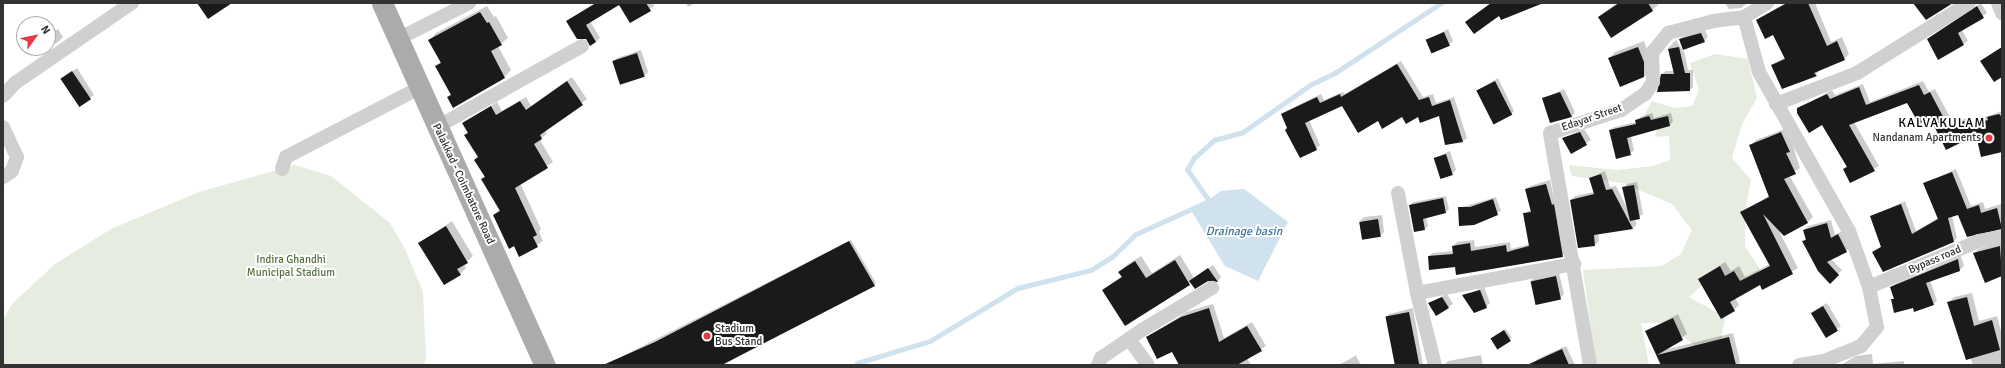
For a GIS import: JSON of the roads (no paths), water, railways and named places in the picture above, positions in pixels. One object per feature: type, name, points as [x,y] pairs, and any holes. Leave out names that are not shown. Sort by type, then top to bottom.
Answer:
[{"type":"main road","name":"Palakkad - Coimbatore Road","points":[[382,3],[545,365]]},
{"type":"street","points":[[3,96],[15,83],[132,3]]},
{"type":"street","points":[[398,39],[469,3]]},
{"type":"street","points":[[1776,104],[1857,73],[1969,3]]},
{"type":"street","points":[[1998,3],[2002,13]]},
{"type":"street","name":"Edayar Street","points":[[1590,365],[1574,264],[1550,133],[1621,110],[1645,94],[1653,82],[1652,53],[1668,33],[1713,21],[1744,17],[1759,5]]},
{"type":"street","points":[[1744,17],[1759,72],[1850,232],[1870,288],[1877,327],[1861,346],[1825,363],[1799,365]]},
{"type":"street","points":[[437,127],[582,46]]},
{"type":"street","points":[[282,169],[286,156],[419,88]]},
{"type":"street","points":[[3,127],[17,157],[12,171],[3,177]]},
{"type":"street","points":[[1398,193],[1417,294],[1435,365]]},
{"type":"street","name":"Bypass road","points":[[1870,288],[1979,241],[2002,237]]},
{"type":"street","points":[[1417,294],[1574,264]]},
{"type":"street","points":[[1098,365],[1101,358],[1129,339],[1212,288]]},
{"type":"street","points":[[1129,339],[1148,365]]},
{"type":"water","name":"Drainage basin","points":[[1244,189],[1288,222],[1258,281],[1225,266],[1192,212],[1221,191]]},
{"type":"waterway","points":[[857,363],[930,341],[1018,288],[1091,270],[1112,257],[1136,234],[1209,201],[1187,170],[1194,158],[1214,140],[1243,132],[1310,85],[1335,73],[1441,3]]},
{"type":"place","name":"Nandanam Apartments","points":[[1989,138]]},
{"type":"place","name":"Stadium Bus Stand","points":[[707,336]]},
{"type":"district","name":"KALVAKULAM","points":[[1942,123]]},
{"type":"park label","name":"Indira Ghandhi Municipal Stadium","points":[[291,267]]}]
